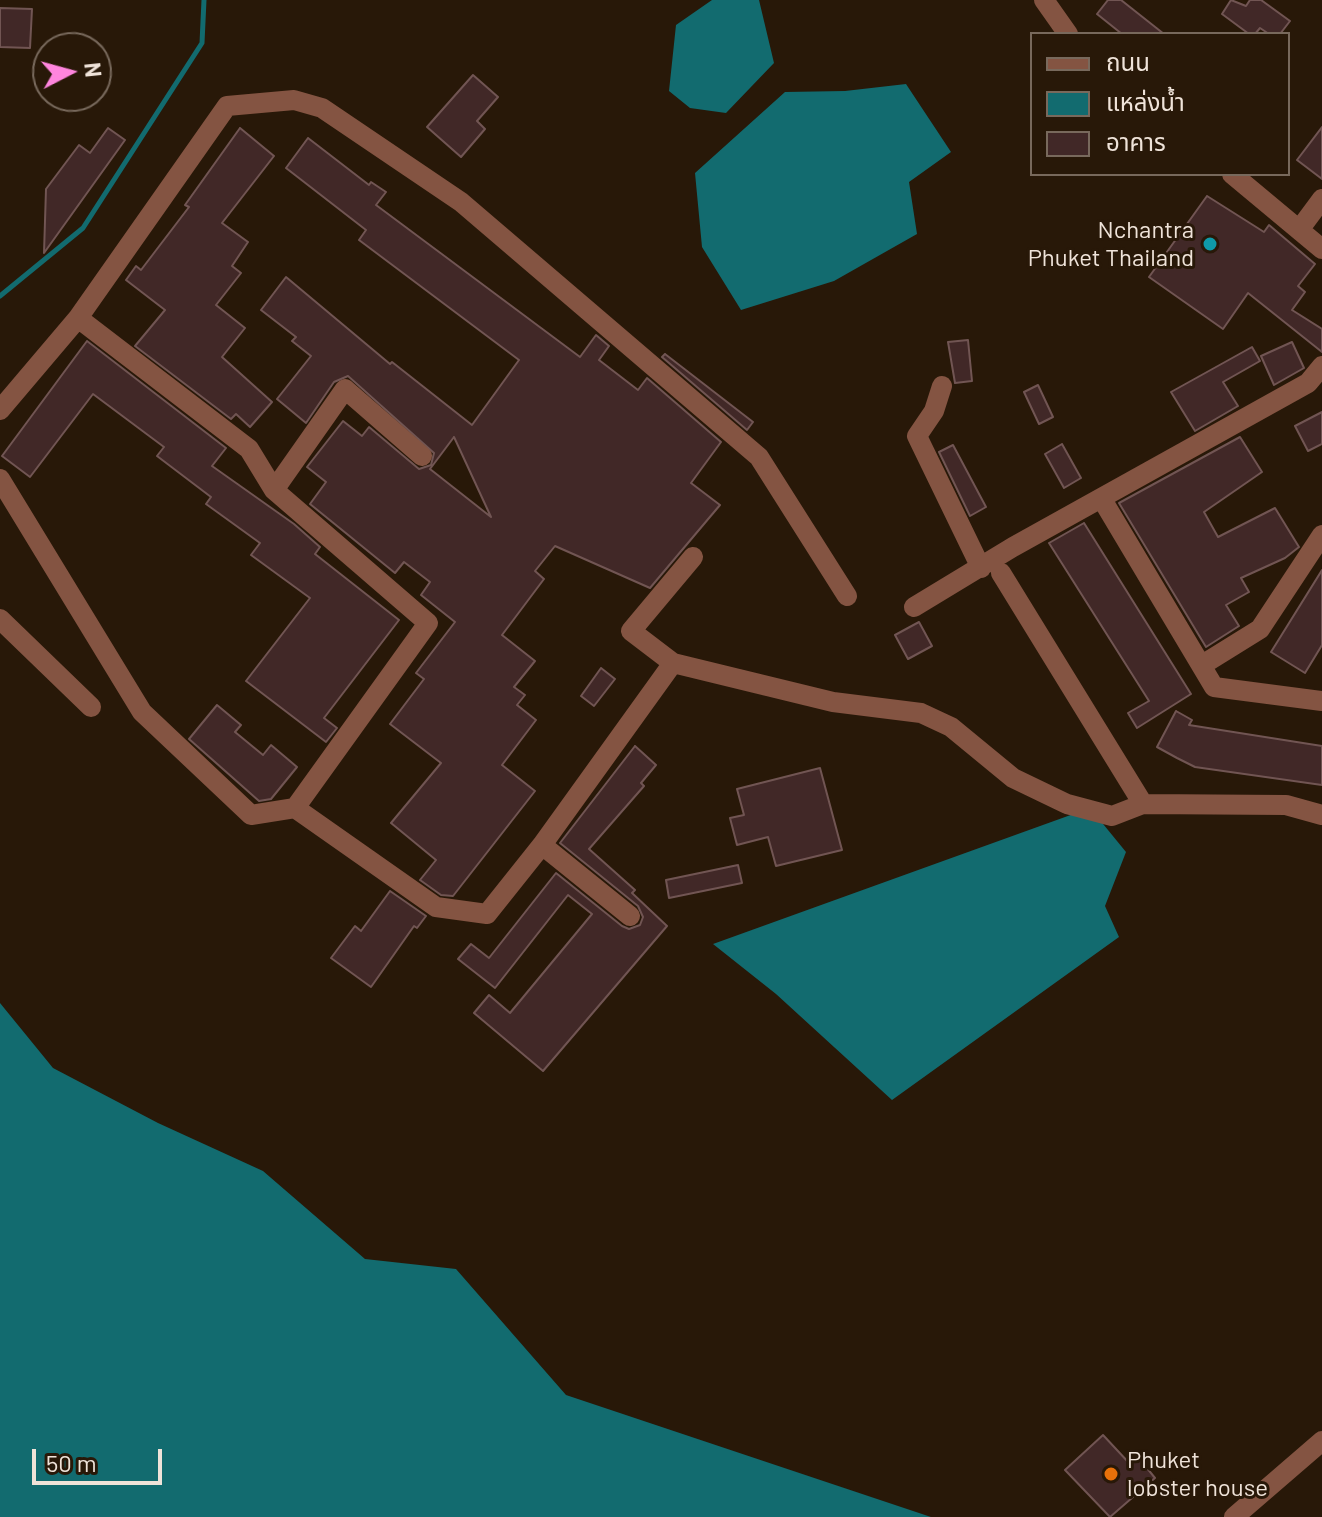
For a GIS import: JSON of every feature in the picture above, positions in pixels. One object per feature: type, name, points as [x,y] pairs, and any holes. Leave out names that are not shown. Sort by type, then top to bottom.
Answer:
[{"type":"street","points":[[1044,0],[1067,32]]},
{"type":"street","points":[[0,410],[78,318],[227,106],[294,100],[322,108],[461,202],[759,457],[847,596]]},
{"type":"street","points":[[1234,176],[1322,249]]},
{"type":"street","points":[[1299,230],[1322,199]]},
{"type":"street","points":[[78,318],[249,449],[274,490],[428,623],[295,808]]},
{"type":"street","points":[[914,607],[991,570],[1308,383],[1322,366]]},
{"type":"street","points":[[942,386],[934,411],[917,436],[991,570],[1143,804]]},
{"type":"street","points":[[274,490],[345,389],[422,456]]},
{"type":"street","points":[[0,479],[142,712],[251,815],[295,808],[436,907],[487,914],[542,845],[673,663]]},
{"type":"street","points":[[1106,506],[1214,687],[1322,701]]},
{"type":"street","points":[[1202,665],[1260,629],[1322,535]]},
{"type":"street","points":[[693,557],[631,631],[673,663],[833,702],[921,713],[951,727],[1013,778],[1067,804],[1112,816],[1143,804],[1286,805],[1322,815]]},
{"type":"street","points":[[0,619],[91,707]]},
{"type":"street","points":[[542,845],[630,916]]},
{"type":"street","points":[[1234,1517],[1322,1441]]},
{"type":"water","points":[[712,0],[759,0],[774,63],[726,113],[690,108],[669,91],[676,25]]},
{"type":"water","points":[[906,84],[951,152],[909,182],[917,234],[834,281],[741,310],[702,247],[695,173],[785,92],[845,91]]},
{"type":"water","points":[[1090,808],[1126,852],[1105,906],[1119,937],[892,1100],[776,994],[713,944]]},
{"type":"water","points":[[0,1003],[53,1068],[158,1123],[263,1171],[365,1259],[456,1269],[566,1395],[931,1517],[0,1517]]},
{"type":"building","points":[[1108,0],[1121,0],[1161,32],[1120,32],[1097,14]]},
{"type":"building","points":[[1231,0],[1246,6],[1250,0],[1261,0],[1290,21],[1282,32],[1266,32],[1260,28],[1257,32],[1246,32],[1222,14]]},
{"type":"building","points":[[0,8],[32,9],[30,48],[0,47]]},
{"type":"building","points":[[473,75],[498,97],[477,121],[485,129],[461,157],[427,127]]},
{"type":"building","points":[[1322,127],[1322,179],[1297,160]]},
{"type":"building","points":[[108,128],[125,140],[44,253],[46,189],[79,145],[90,153]]},
{"type":"building","points":[[240,128],[274,156],[222,223],[248,242],[232,266],[241,273],[216,305],[245,328],[222,357],[272,402],[250,427],[236,414],[231,419],[135,346],[165,310],[126,280],[136,266],[141,270],[189,207],[185,205]]},
{"type":"building","points":[[308,138],[369,185],[371,182],[386,192],[376,205],[580,357],[596,335],[609,346],[599,360],[638,390],[647,378],[721,442],[691,483],[720,505],[650,588],[555,546],[535,571],[544,579],[502,635],[535,661],[514,687],[525,695],[517,705],[536,720],[502,765],[535,791],[453,896],[441,895],[420,880],[436,860],[391,823],[441,763],[390,724],[424,679],[416,673],[455,622],[421,595],[430,582],[404,562],[395,573],[310,504],[326,482],[307,467],[343,421],[362,436],[369,427],[419,469],[431,465],[434,453],[348,376],[334,382],[306,423],[277,399],[311,356],[292,341],[296,337],[261,310],[286,277],[390,364],[392,362],[472,425],[519,360],[359,240],[366,230],[286,168]],"holes":[[[454,437],[491,517],[430,469]]]},
{"type":"building","points":[[1207,196],[1264,232],[1269,225],[1315,264],[1298,286],[1305,292],[1292,310],[1322,329],[1322,352],[1248,293],[1223,329],[1149,277]]},
{"type":"building","points":[[968,340],[972,381],[955,383],[948,342]]},
{"type":"building","points":[[87,341],[226,448],[212,466],[294,524],[320,547],[315,554],[399,620],[324,718],[337,728],[326,742],[246,681],[310,598],[251,555],[260,543],[206,504],[211,497],[157,456],[164,447],[93,394],[30,477],[2,456]]},
{"type":"building","points":[[1292,342],[1304,368],[1274,385],[1261,356]]},
{"type":"building","points":[[1252,347],[1260,361],[1223,382],[1238,406],[1195,431],[1171,392]]},
{"type":"building","points":[[665,354],[753,422],[747,430],[662,357]]},
{"type":"building","points":[[1038,385],[1053,417],[1039,424],[1024,392]]},
{"type":"building","points":[[1322,412],[1322,444],[1308,451],[1295,426]]},
{"type":"building","points":[[1240,437],[1262,472],[1204,512],[1218,537],[1275,508],[1299,547],[1285,558],[1241,578],[1249,592],[1226,605],[1239,626],[1206,647],[1119,503]]},
{"type":"building","points":[[1062,444],[1081,478],[1064,488],[1045,454]]},
{"type":"building","points":[[953,445],[986,507],[970,516],[939,452]]},
{"type":"building","points":[[1084,523],[1191,694],[1137,728],[1128,713],[1149,701],[1049,543]]},
{"type":"building","points":[[1322,570],[1322,645],[1305,673],[1271,652]]},
{"type":"building","points":[[919,622],[932,646],[908,659],[895,635]]},
{"type":"building","points":[[601,668],[615,679],[594,706],[581,696]]},
{"type":"building","points":[[217,705],[241,725],[235,732],[263,755],[271,745],[297,767],[271,799],[259,801],[189,739]]},
{"type":"building","points":[[1176,711],[1192,720],[1189,725],[1322,746],[1322,785],[1195,767],[1177,758],[1157,747]]},
{"type":"building","points":[[635,746],[656,765],[641,783],[644,786],[589,849],[635,890],[632,893],[667,926],[543,1071],[474,1013],[489,995],[510,1013],[592,914],[568,895],[495,988],[458,959],[471,944],[489,958],[556,873],[622,926],[629,929],[640,925],[643,917],[638,906],[560,843]]},
{"type":"building","points":[[820,768],[842,850],[776,866],[768,837],[737,845],[730,818],[744,815],[737,789]]},
{"type":"building","points":[[738,865],[742,883],[669,898],[666,880]]},
{"type":"building","points":[[390,891],[426,916],[417,928],[414,926],[371,987],[331,958],[355,926],[361,931]]},
{"type":"building","name":"Phuket lobster house","points":[[1103,1435],[1130,1464],[1138,1457],[1155,1478],[1110,1517],[1065,1470]]},
{"type":"waterway","points":[[0,296],[83,228],[202,43],[204,0]]},
{"type":"place","name":"Nchantra Phuket Thailand","points":[[1210,244]]},
{"type":"place","name":"Phuket lobster house","points":[[1111,1474]]}]
